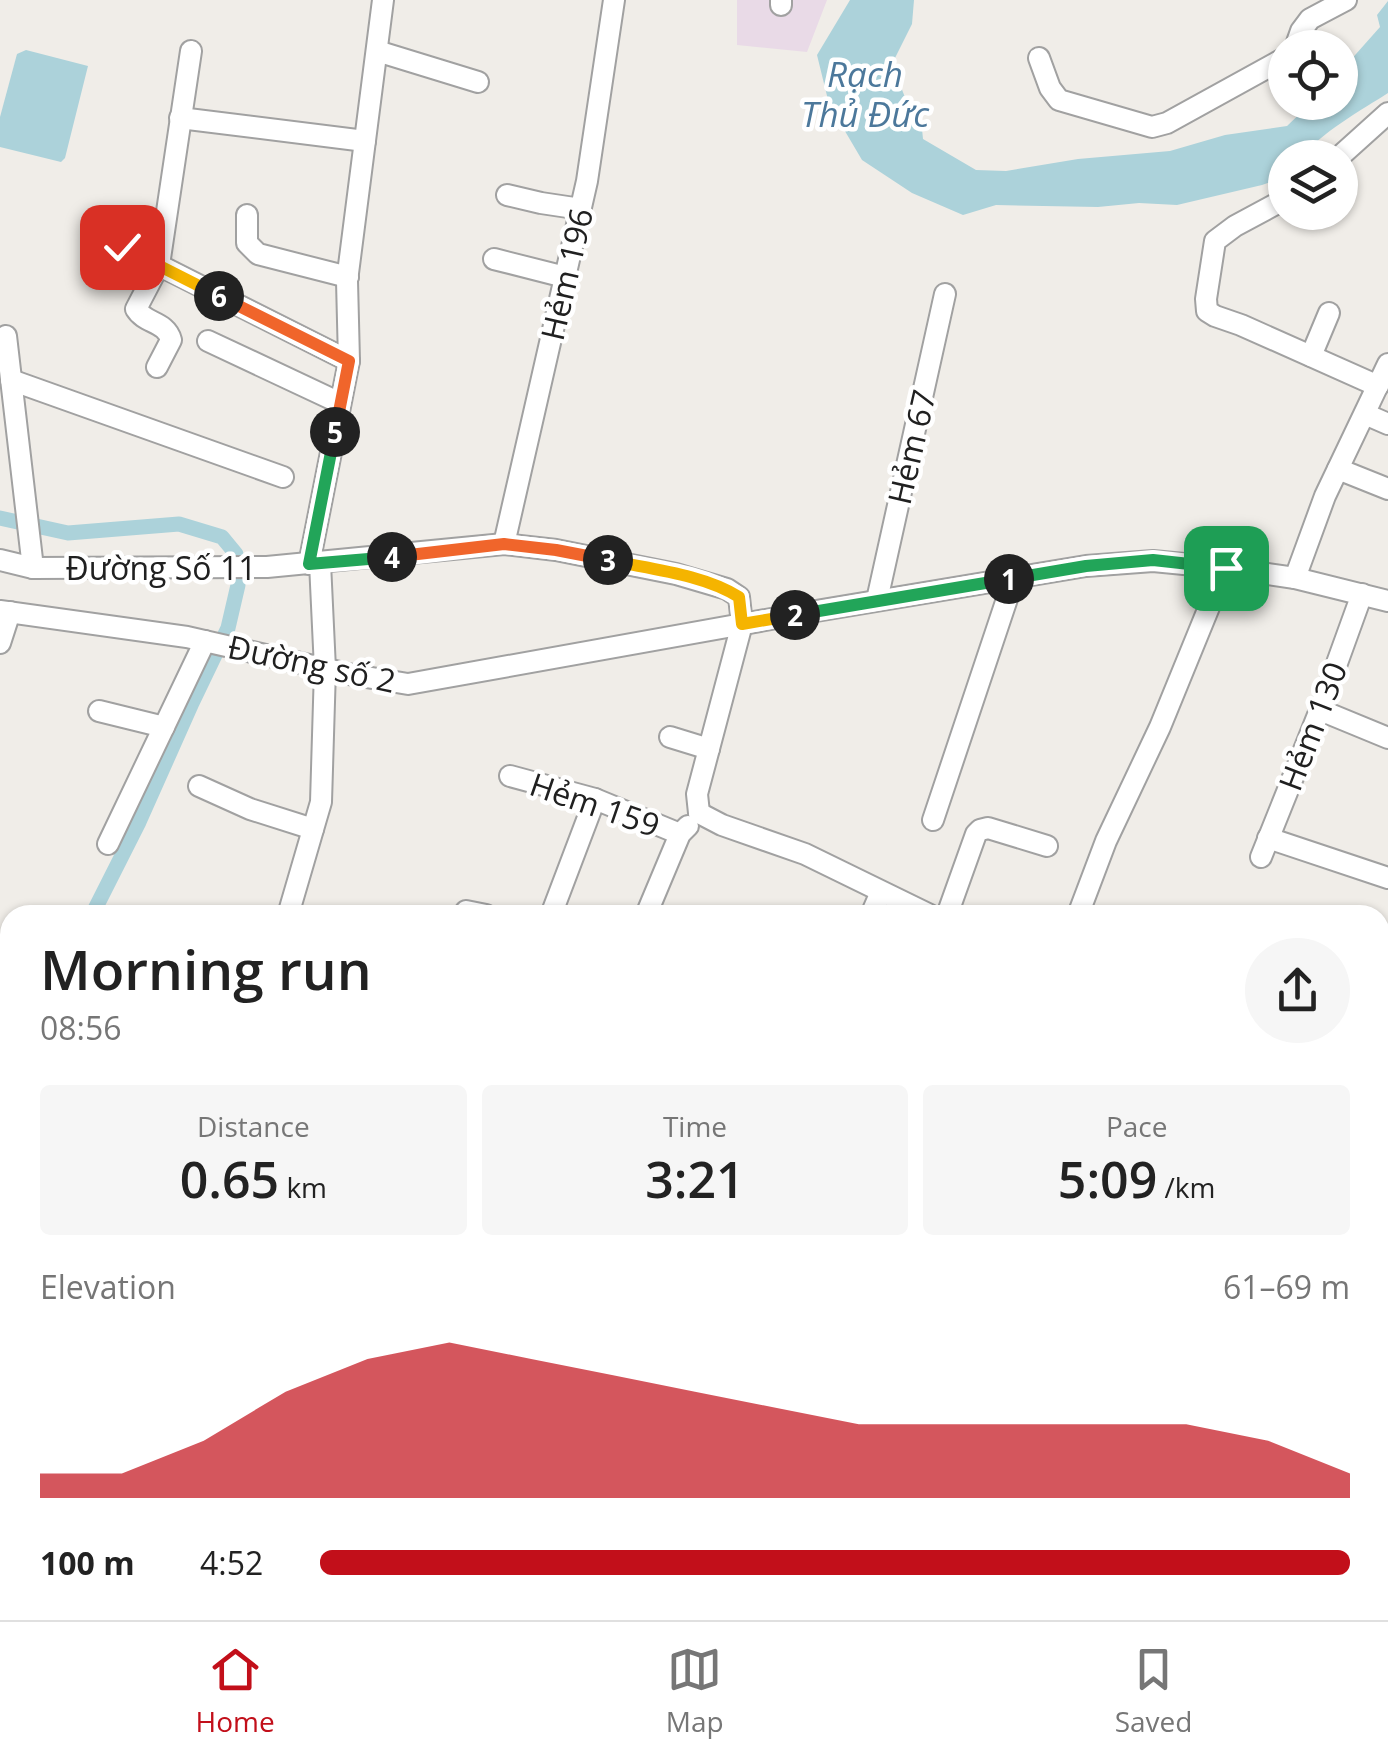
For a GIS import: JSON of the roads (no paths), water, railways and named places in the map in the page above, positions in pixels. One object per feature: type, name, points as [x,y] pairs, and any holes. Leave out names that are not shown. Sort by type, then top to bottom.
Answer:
[{"type":"street","points":[[291,905],[321,802],[324,669],[315,564],[349,361],[348,277],[382,0]]},
{"type":"street","name":"Hẻm 196","points":[[504,544],[587,181],[614,0]]},
{"type":"street","points":[[1301,30],[1310,19],[1346,0]]},
{"type":"street","points":[[157,367],[170,336],[164,327],[141,316],[136,309],[158,265],[191,50]]},
{"type":"street","points":[[377,50],[478,82]]},
{"type":"street","points":[[1039,58],[1059,100],[1152,126],[1168,123],[1268,67]]},
{"type":"street","points":[[1358,140],[1388,113]]},
{"type":"street","points":[[180,118],[365,142]]},
{"type":"street","points":[[508,195],[581,209]]},
{"type":"street","points":[[1268,208],[1234,226],[1216,241],[1207,310],[1378,386]]},
{"type":"street","points":[[246,215],[247,243],[258,254],[348,277]]},
{"type":"street","points":[[122,247],[349,361]]},
{"type":"street","points":[[494,259],[565,276]]},
{"type":"street","name":"Hẻm 67","points":[[877,600],[945,294]]},
{"type":"street","points":[[1311,356],[1329,312]]},
{"type":"street","points":[[6,336],[33,568]]},
{"type":"street","points":[[208,341],[340,403]]},
{"type":"street","points":[[1296,578],[1325,496],[1388,364]]},
{"type":"street","points":[[11,380],[284,477]]},
{"type":"street","points":[[1365,414],[1388,424]]},
{"type":"street","points":[[1338,469],[1388,489]]},
{"type":"street","name":"Đường Số 11","points":[[0,560],[33,568],[259,567],[504,544],[556,550],[676,574],[727,590],[739,597],[742,624]]},
{"type":"street","points":[[650,905],[680,834],[699,813],[698,794],[742,624],[1086,566],[1153,560],[1296,578],[1388,601]]},
{"type":"street","points":[[1082,905],[1226,568]]},
{"type":"street","points":[[933,820],[1014,578]]},
{"type":"street","name":"Hẻm 130","points":[[1362,594],[1264,848],[1388,878]]},
{"type":"street","points":[[0,643],[5,611]]},
{"type":"street","name":"Đường số 2","points":[[5,611],[206,641],[408,684],[742,624]]},
{"type":"street","points":[[108,844],[206,641]]},
{"type":"street","points":[[1320,710],[1388,738]]},
{"type":"street","points":[[99,711],[164,727]]},
{"type":"street","points":[[670,737],[709,749]]},
{"type":"street","name":"Hẻm 159","points":[[510,776],[595,799],[680,834]]},
{"type":"street","points":[[199,786],[250,809],[313,829]]},
{"type":"street","points":[[554,905],[595,799]]},
{"type":"street","points":[[699,813],[806,854],[909,905]]},
{"type":"street","points":[[950,905],[980,830],[988,828],[1047,846]]},
{"type":"street","points":[[875,905],[881,892]]},
{"type":"water","name":"Rạch Thủ Đức","points":[[850,0],[914,0],[912,24],[892,64],[923,139],[976,170],[1006,171],[1078,159],[1170,151],[1225,135],[1287,126],[1293,120],[1347,120],[1320,140],[1268,140],[1268,183],[1262,185],[1177,205],[996,205],[963,215],[912,193],[862,160],[829,104],[817,55]]},
{"type":"water","name":"Rạch Thủ Đức","points":[[1388,1],[1388,93],[1358,113],[1358,52],[1380,27],[1377,15]]},
{"type":"water","points":[[26,50],[88,66],[61,162],[0,147],[0,117],[17,54]]},
{"type":"waterway","points":[[0,518],[68,533],[179,524],[222,537],[236,554],[238,585],[228,628],[97,905]]}]
